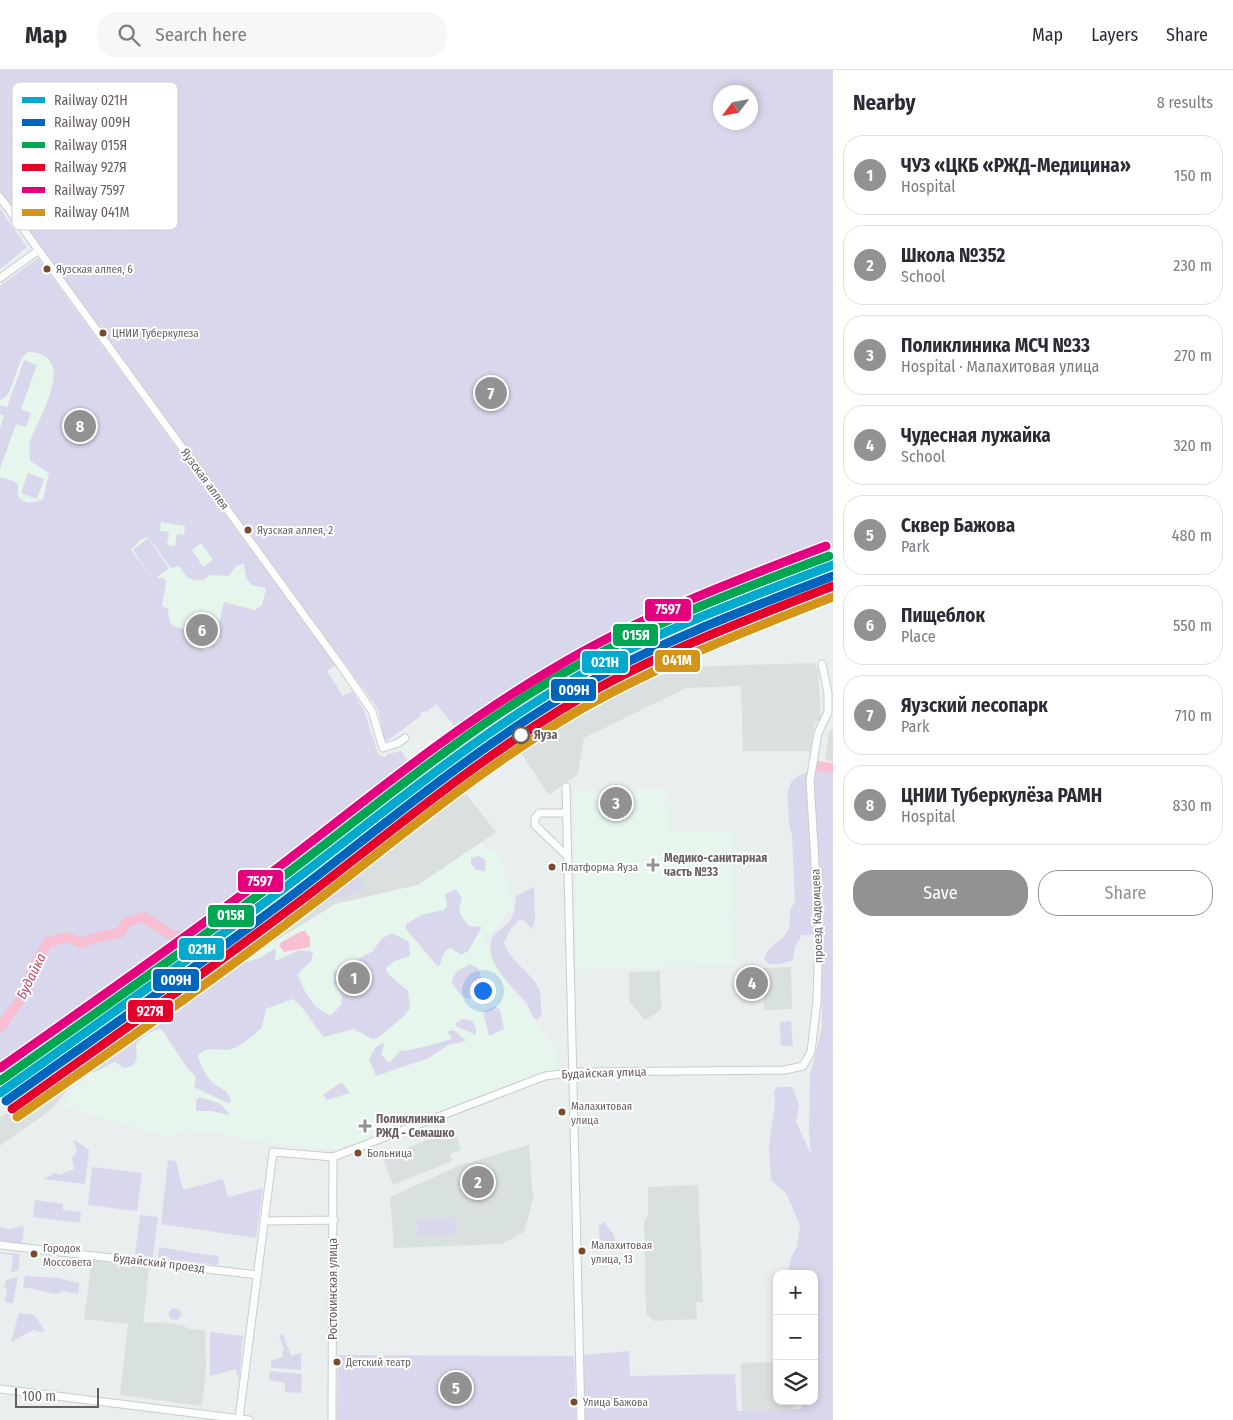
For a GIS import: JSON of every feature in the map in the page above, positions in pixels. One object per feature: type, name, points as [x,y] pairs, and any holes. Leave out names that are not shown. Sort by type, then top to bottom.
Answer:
[{"type":"street","name":"Яузская аллея","points":[[0,197],[12,213]]},
{"type":"street","name":"Яузская аллея","points":[[24,230],[342,666],[372,712],[383,748],[398,743],[405,738]]},
{"type":"street","points":[[0,278],[39,250]]},
{"type":"street","name":"проезд Кадомцева","points":[[803,1066],[811,1052],[818,1001],[819,927],[810,781],[811,764],[818,733],[828,712],[828,693],[822,664]]},
{"type":"street","points":[[566,787],[581,1420]]},
{"type":"street","points":[[566,812],[539,813],[535,818],[535,825],[567,856]]},
{"type":"street","name":"Будайская улица","points":[[239,1419],[273,1152],[333,1157],[523,1082],[545,1076],[572,1072],[785,1070],[803,1066]]},
{"type":"street","name":"Ростокинская улица","points":[[332,1420],[333,1157]]},
{"type":"street","points":[[264,1221],[334,1220]]},
{"type":"street","name":"Будайский проезд","points":[[0,1245],[258,1275]]},
{"type":"street","points":[[0,1389],[249,1420]]},
{"type":"shaded area","points":[[0,70],[833,70],[833,547],[824,552],[819,559],[619,643],[486,723],[468,737],[459,739],[455,736],[457,729],[436,704],[428,711],[421,712],[421,716],[387,741],[384,738],[378,709],[28,230],[178,230],[178,82],[12,82],[12,207],[0,191]]},
{"type":"shaded area","points":[[0,209],[12,226],[12,230],[15,230],[27,247],[0,269]]},
{"type":"shaded area","points":[[38,258],[291,606],[220,660],[0,557],[0,286]]},
{"type":"shaded area","points":[[38,258],[335,665],[327,671],[343,696],[352,691],[364,710],[378,754],[385,758],[388,754],[401,751],[413,768],[407,779],[0,1067],[0,477],[14,481],[18,485],[18,496],[23,501],[33,502],[43,499],[49,473],[30,461],[29,446],[47,403],[54,374],[51,363],[43,355],[27,352],[19,364],[9,392],[0,400],[0,286]],"holes":[[[161,522],[185,526],[184,535],[177,534],[175,546],[167,545],[169,532],[160,531]],[[148,537],[171,568],[179,566],[187,577],[194,580],[203,580],[210,575],[229,576],[236,566],[244,564],[246,577],[251,585],[266,588],[262,605],[255,610],[224,602],[217,632],[220,640],[207,651],[194,647],[188,632],[172,625],[168,609],[162,606],[166,582],[164,578],[156,578],[169,568],[148,538],[133,550],[153,579],[131,550],[140,540]],[[201,543],[213,560],[203,567],[192,550]]]},
{"type":"shaded area","points":[[24,360],[37,365],[21,409],[31,413],[26,427],[16,424],[0,469],[0,428],[4,416],[0,414],[0,405],[7,407]]},
{"type":"shaded area","points":[[28,473],[44,479],[37,499],[21,493]]},
{"type":"shaded area","points":[[814,663],[818,669],[821,721],[815,722],[810,751],[743,751],[741,686],[686,688],[584,738],[578,774],[549,795],[521,753],[588,707],[653,668]]},
{"type":"shaded area","points":[[833,728],[833,762],[825,759],[829,732]]},
{"type":"shaded area","points":[[826,767],[833,770],[833,1420],[584,1420],[582,1355],[629,1351],[630,1376],[735,1374],[737,1411],[801,1409],[802,1405],[818,1405],[818,1270],[789,1270],[790,1260],[797,1247],[800,1225],[786,1193],[771,1180],[769,1147],[775,1103],[774,1091],[778,1087],[792,1087],[799,1105],[796,1121],[811,1155],[809,1130],[810,1075],[822,1027],[821,939],[815,935],[802,935],[795,947],[793,960],[780,964],[769,964],[764,959],[768,950],[781,939],[790,925],[790,913],[795,903],[792,834],[789,824],[788,796],[791,782],[808,772]]},
{"type":"shaded area","name":"Медико-санитарная часть №33","points":[[668,789],[668,798],[661,798],[662,807],[669,807],[670,832],[731,830],[733,912],[729,913],[729,921],[733,922],[734,965],[578,969],[573,792]]},
{"type":"shaded area","points":[[464,791],[496,832],[418,885],[336,904],[243,960],[216,962],[349,867],[348,865]]},
{"type":"shaded area","points":[[481,843],[489,852],[493,849],[501,860],[512,908],[484,940],[516,997],[555,1046],[558,1071],[540,1073],[344,1150],[245,1140],[241,1137],[188,1129],[172,1137],[64,1107],[74,1090],[87,1078],[79,1066],[229,960],[244,960],[336,904],[418,885]]},
{"type":"shaded area","points":[[479,856],[486,860],[485,871],[476,870],[471,864],[471,858]]},
{"type":"shaded area","points":[[352,872],[365,887],[364,890],[332,900],[315,910],[299,911]]},
{"type":"shaded area","points":[[534,887],[535,920],[532,929],[525,921],[519,920],[511,929],[504,942],[510,955],[530,975],[539,990],[542,1015],[537,1020],[532,1015],[527,1004],[497,968],[490,951],[492,938],[509,922],[512,916],[516,896]]},
{"type":"shaded area","points":[[456,889],[462,898],[460,913],[463,919],[469,926],[482,927],[468,951],[461,955],[451,948],[445,952],[438,967],[406,929],[406,924],[421,915],[444,910],[447,906],[445,894]]},
{"type":"shaded area","points":[[305,931],[310,938],[310,947],[284,952],[279,945]]},
{"type":"shaded area","points":[[392,933],[409,942],[410,956],[394,961],[386,968],[388,974],[408,991],[410,1008],[405,1015],[378,1038],[372,1039],[354,1029],[324,1037],[300,1006],[292,999],[266,1009],[262,1027],[244,1042],[228,1050],[206,1050],[198,1056],[203,1070],[210,1079],[215,1085],[228,1093],[231,1102],[228,1103],[194,1087],[196,1079],[194,1074],[187,1068],[163,1031],[159,1029],[148,1033],[136,1044],[137,1056],[133,1065],[124,1068],[115,1062],[95,1072],[90,1071],[86,1067],[88,1061],[101,1056],[126,1039],[144,1021],[175,1001],[187,984],[213,965],[221,962],[245,962],[260,958],[274,949],[276,950],[275,961],[299,950],[313,952],[311,962],[300,971],[298,976],[314,1005],[331,1015],[341,1005],[342,995],[334,984],[334,972],[373,951],[381,939]]},
{"type":"shaded area","points":[[470,964],[478,968],[485,987],[469,999],[461,995],[451,982],[456,972]]},
{"type":"shaded area","points":[[791,967],[792,1009],[764,1010],[763,968]]},
{"type":"shaded area","points":[[660,971],[661,1010],[645,1020],[629,1001],[629,972]]},
{"type":"shaded area","points":[[495,1006],[500,1010],[504,1029],[489,1036],[483,1012]]},
{"type":"shaded area","points":[[462,1019],[472,1021],[476,1028],[476,1035],[456,1026],[456,1023]]},
{"type":"shaded area","points":[[791,1021],[793,1046],[781,1046],[780,1022]]},
{"type":"shaded area","points":[[454,1030],[466,1041],[448,1045],[429,1058],[376,1076],[369,1059],[375,1048],[382,1043],[384,1045],[381,1054],[389,1063],[400,1051],[451,1039],[452,1037],[447,1032]]},
{"type":"shaded area","points":[[71,1066],[78,1077],[52,1109],[0,1146],[0,1118]]},
{"type":"shaded area","points":[[340,1083],[350,1093],[327,1100],[323,1095]]},
{"type":"shaded area","points":[[199,1097],[221,1104],[230,1115],[211,1111],[196,1111],[196,1101]]},
{"type":"shaded area","points":[[454,1129],[461,1150],[450,1154],[452,1161],[393,1185],[383,1158]]},
{"type":"shaded area","points":[[73,1139],[89,1150],[85,1184],[43,1179],[55,1173],[59,1175],[74,1169],[72,1158],[77,1150]]},
{"type":"shaded area","points":[[529,1145],[533,1199],[524,1232],[502,1244],[394,1248],[390,1197],[458,1166]]},
{"type":"shaded area","points":[[168,1160],[176,1161],[183,1190],[223,1179],[228,1197],[263,1188],[256,1238],[161,1224]]},
{"type":"shaded area","points":[[92,1167],[142,1173],[137,1211],[88,1205]]},
{"type":"shaded area","points":[[698,1185],[703,1302],[696,1302],[697,1319],[654,1321],[646,1314],[644,1220],[648,1216],[648,1187]]},
{"type":"shaded area","points":[[35,1200],[63,1204],[63,1210],[81,1212],[80,1223],[33,1217]]},
{"type":"shaded area","points":[[140,1215],[158,1217],[153,1257],[135,1255]]},
{"type":"shaded area","points":[[455,1217],[456,1233],[418,1236],[417,1220]]},
{"type":"shaded area","points":[[604,1222],[614,1235],[615,1243],[604,1245],[599,1236],[599,1226]]},
{"type":"shaded area","points":[[24,1226],[22,1243],[0,1241],[0,1227],[9,1229]]},
{"type":"shaded area","points":[[159,1247],[219,1256],[218,1265],[158,1258]]},
{"type":"shaded area","points":[[0,1252],[20,1254],[18,1270],[11,1273],[13,1255],[0,1254]]},
{"type":"shaded area","points":[[92,1260],[149,1268],[143,1323],[163,1322],[182,1325],[189,1329],[205,1330],[206,1369],[202,1406],[120,1395],[128,1324],[84,1319]]},
{"type":"shaded area","points":[[25,1276],[58,1278],[79,1283],[78,1294],[63,1291],[57,1294],[23,1287]]},
{"type":"shaded area","points":[[18,1277],[13,1304],[5,1302],[7,1289],[4,1288],[6,1280]]},
{"type":"shaded area","points":[[175,1308],[181,1314],[175,1320],[169,1314]]},
{"type":"shaded area","points":[[19,1313],[34,1315],[45,1331],[33,1330],[11,1342]]},
{"type":"shaded area","points":[[210,1332],[243,1336],[239,1381],[236,1369],[210,1376]]},
{"type":"shaded area","points":[[283,1334],[291,1356],[301,1353],[301,1370],[271,1368],[271,1361],[283,1357],[282,1351],[284,1349],[279,1336]]},
{"type":"shaded area","points":[[338,1355],[574,1356],[576,1420],[337,1420]]},
{"type":"shaded area","points":[[773,1362],[773,1405],[797,1405],[792,1409],[742,1411],[741,1363]]},
{"type":"shaded area","points":[[270,1371],[302,1374],[301,1393],[285,1392],[285,1383],[269,1380]]},
{"type":"waterway","name":"Будайка","points":[[818,766],[833,768]]},
{"type":"waterway","points":[[182,953],[220,915]]},
{"type":"waterway","name":"Будайка","points":[[0,1028],[28,988],[31,972],[48,942],[68,937],[81,943],[102,936],[120,933],[127,922],[144,917],[174,937],[194,932],[210,924],[212,917],[220,915],[226,920]]},
{"type":"rail line","name":"7597","points":[[0,1068],[211,918],[449,737],[520,689],[588,649],[688,600],[826,546]]},
{"type":"rail line","name":"015Я","points":[[0,1081],[215,928],[455,744],[526,696],[594,656],[660,624],[727,595],[829,556]]},
{"type":"rail line","name":"021Н","points":[[0,1093],[216,939],[423,781],[528,707],[565,684],[630,649],[696,619],[833,565]]},
{"type":"rail line","name":"009Н","points":[[6,1101],[223,946],[295,893],[430,788],[535,714],[634,658],[733,615],[833,576]]},
{"type":"rail line","name":"927Я","points":[[12,1109],[231,953],[437,795],[541,722],[608,683],[671,652],[833,586]]},
{"type":"rail line","name":"041М","points":[[17,1117],[238,960],[477,777],[547,730],[583,708],[644,676],[738,635],[833,597]]},
{"type":"place","name":"Яузская аллея, 6","points":[[47,269]]},
{"type":"place","name":"ЦНИИ Туберкулеза","points":[[103,333]]},
{"type":"place","name":"Яузский лесопарк","points":[[491,393]]},
{"type":"place","name":"ЦНИИ Туберкулёза РАМН","points":[[80,426]]},
{"type":"place","name":"Яузская аллея, 2","points":[[248,530]]},
{"type":"place","name":"Пищеблок","points":[[202,630]]},
{"type":"place","name":"Яуза","points":[[521,735]]},
{"type":"place","name":"Поликлиника МСЧ №33","points":[[616,803]]},
{"type":"place","name":"Медико-санитарная часть №33","points":[[653,865]]},
{"type":"place","name":"Платформа Яуза","points":[[552,867]]},
{"type":"place","name":"ЧУЗ «ЦКБ «РЖД-Медицина»","points":[[354,978]]},
{"type":"place","name":"Чудесная лужайка","points":[[752,983]]},
{"type":"place","name":"Малахитовая улица","points":[[562,1112]]},
{"type":"place","name":"Поликлиника РЖД - Семашко","points":[[365,1126]]},
{"type":"place","name":"Больница","points":[[358,1153]]},
{"type":"place","name":"Школа №352","points":[[478,1182]]},
{"type":"place","name":"Малахитовая улица, 13","points":[[582,1251]]},
{"type":"place","name":"Городок Моссовета","points":[[34,1254]]},
{"type":"place","name":"Детский театр","points":[[337,1362]]},
{"type":"place","name":"Сквер Бажова","points":[[456,1388]]},
{"type":"place","name":"Улица Бажова","points":[[574,1402]]}]
